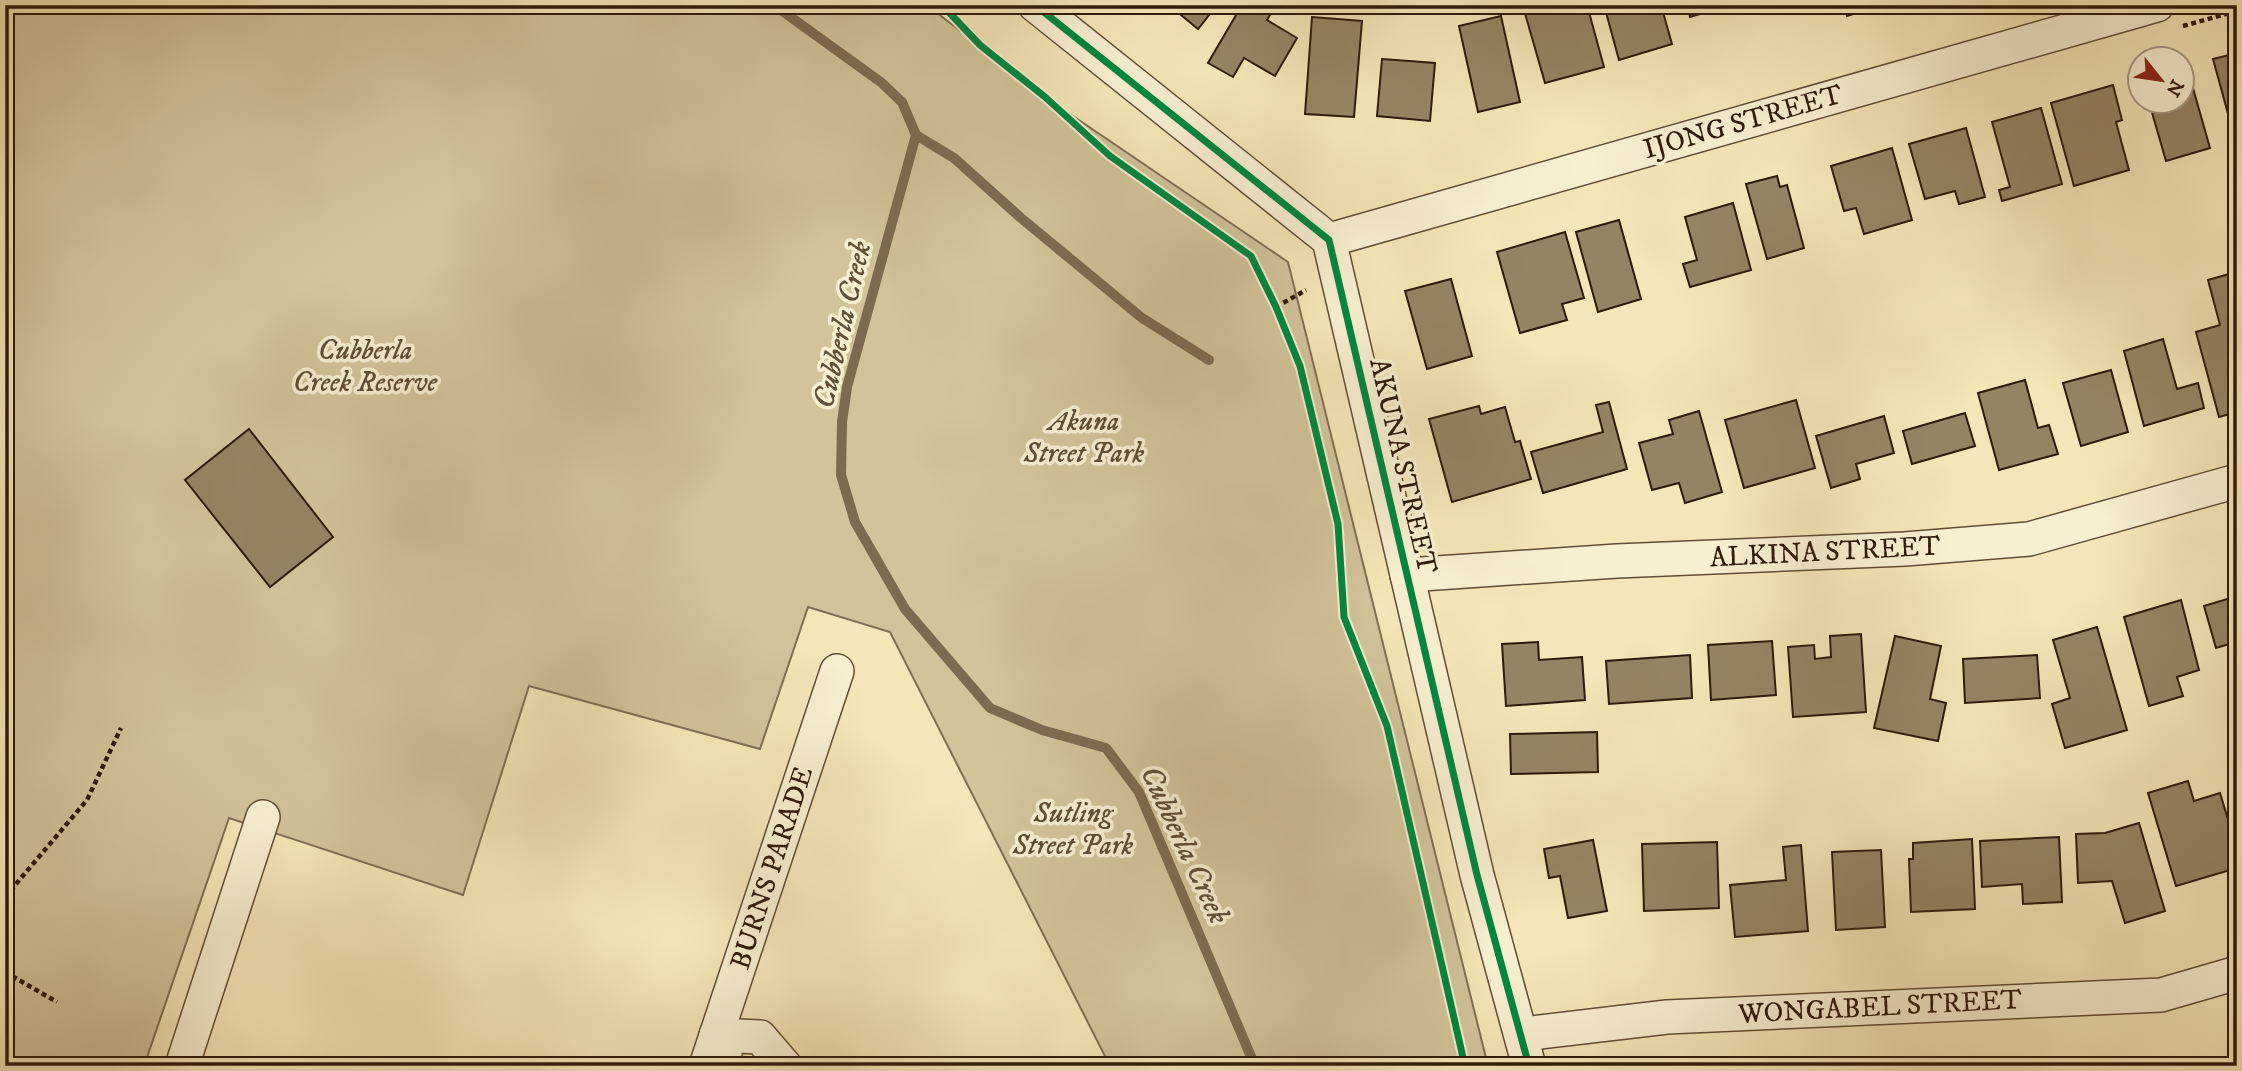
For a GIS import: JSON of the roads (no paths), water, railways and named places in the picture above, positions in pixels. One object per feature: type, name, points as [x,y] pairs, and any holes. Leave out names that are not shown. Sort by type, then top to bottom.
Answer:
[{"type":"street","points":[[1035,5],[1329,240]]},
{"type":"street","name":"IJONG STREET","points":[[1329,240],[2157,5]]},
{"type":"street","name":"AKUNA STREET","points":[[1329,240],[1477,875],[1530,1066]]},
{"type":"street","name":"ALKINA STREET","points":[[1406,575],[1617,561],[1905,550],[2028,539],[2237,481]]},
{"type":"street","name":"BURNS PARADE","points":[[711,1050],[837,670]]},
{"type":"street","points":[[182,1066],[263,817]]},
{"type":"street","name":"WONGABEL STREET","points":[[1522,1034],[1667,1017],[2161,995],[2237,973]]},
{"type":"street","points":[[711,1050],[760,1037],[785,1066]]},
{"type":"street","points":[[711,1050],[731,1066]]},
{"type":"waterway","name":"Cubberla Creek","points":[[774,5],[882,83],[902,102],[916,135],[847,387],[842,422],[841,475],[855,522],[905,609],[990,708],[1042,730],[1106,748],[1139,792],[1255,1066]]},
{"type":"waterway","points":[[916,135],[954,158],[1021,218],[1142,318],[1209,360]]},
{"type":"park label","name":"Cubberla Creek Reserve","points":[[365,366]]},
{"type":"park label","name":"Akuna Street Park","points":[[1084,437]]},
{"type":"park label","name":"Sutling Street Park","points":[[1073,829]]}]
